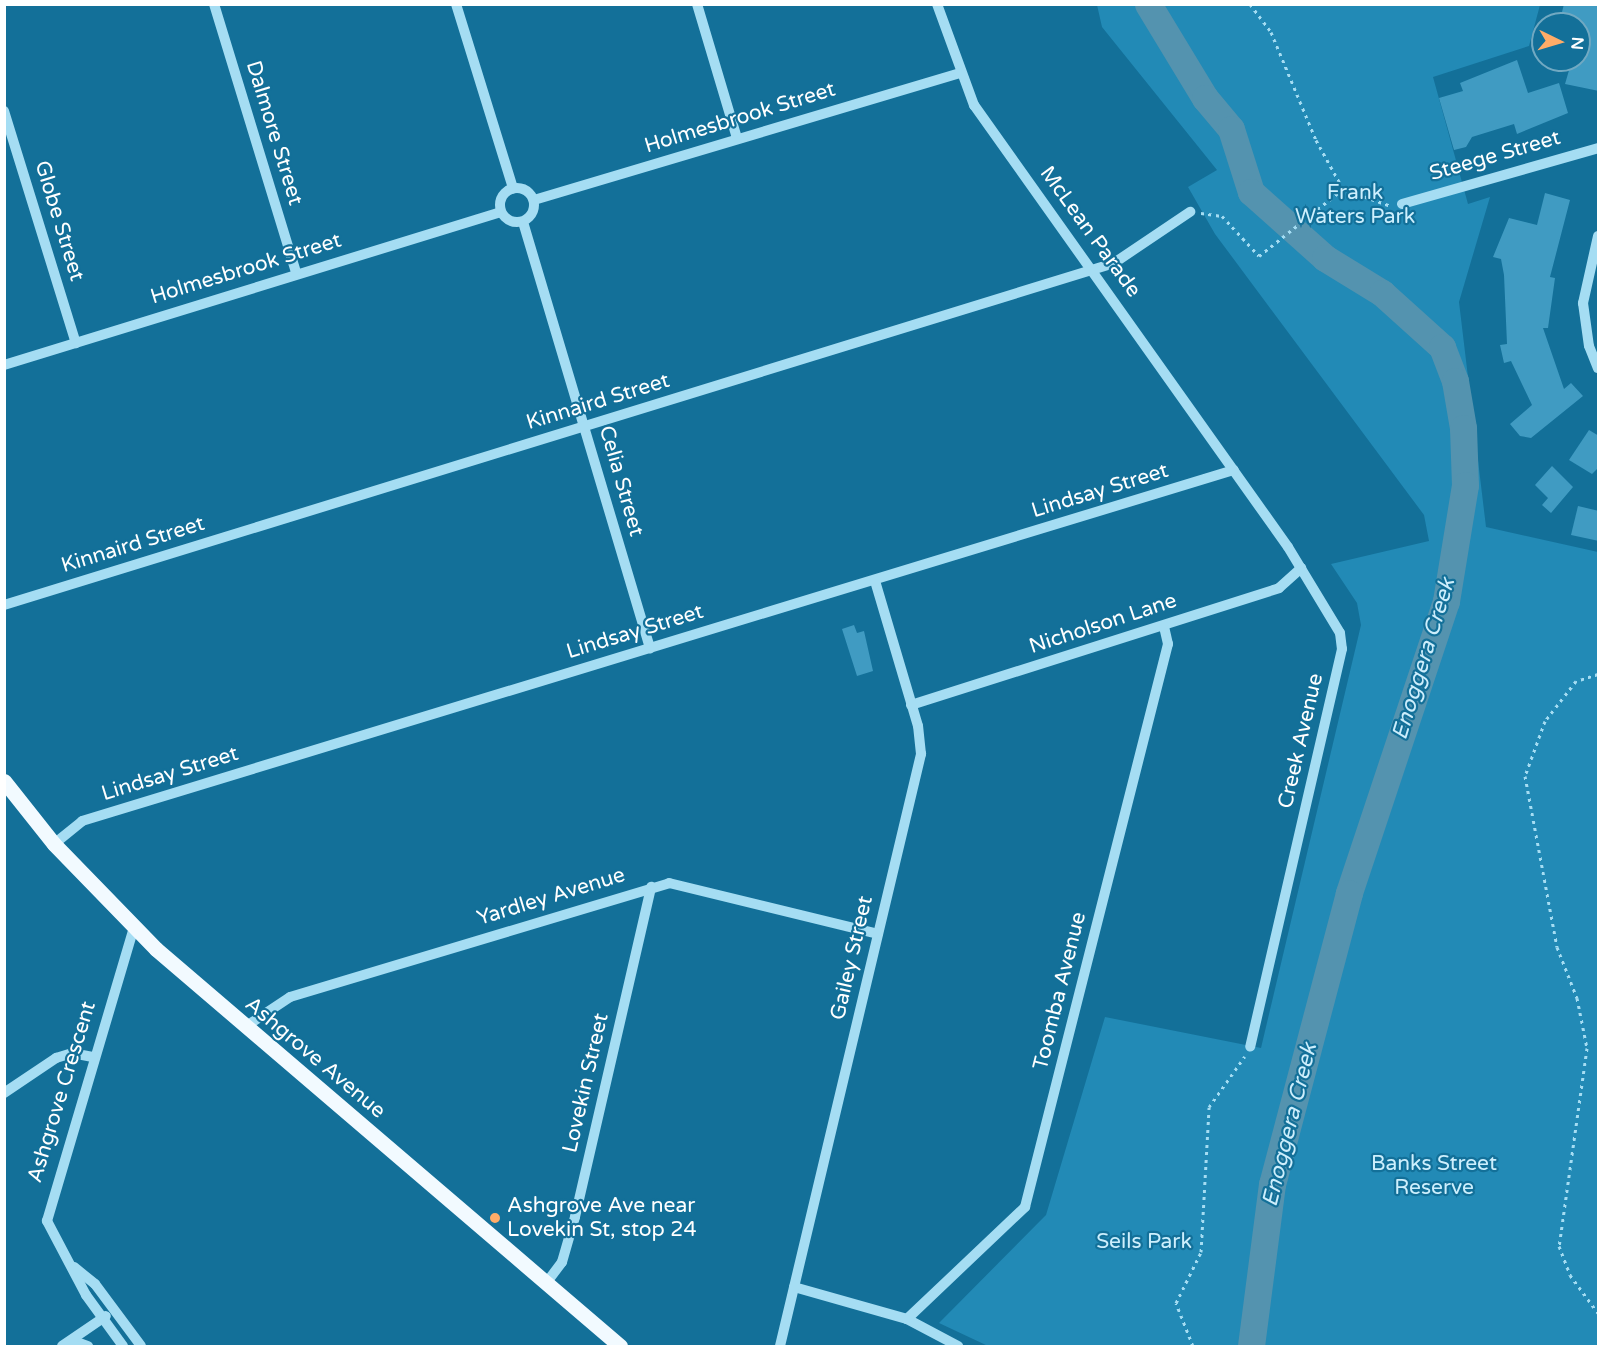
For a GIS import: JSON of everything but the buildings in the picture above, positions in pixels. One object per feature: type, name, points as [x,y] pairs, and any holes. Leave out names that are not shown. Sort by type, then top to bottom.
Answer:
[{"type":"main road","name":"Ashgrove Avenue","points":[[6,786],[54,844],[134,927],[245,1027],[547,1282],[620,1347]]},
{"type":"street","name":"Dalmore Street","points":[[214,4],[296,273]]},
{"type":"street","points":[[456,4],[513,188]]},
{"type":"street","points":[[697,4],[737,138]]},
{"type":"street","name":"McLean Parade","points":[[937,4],[958,74],[974,105],[1234,470]]},
{"type":"street","name":"Holmesbrook Street","points":[[534,200],[958,74]]},
{"type":"street","name":"Globe Street","points":[[4,111],[76,343]]},
{"type":"street","name":"Steege Street","points":[[1402,204],[1599,148]]},
{"type":"street","points":[[513,188],[527,191],[534,200],[533,212],[522,222],[510,221],[501,212],[501,198],[513,188]]},
{"type":"street","name":"Holmesbrook Street","points":[[4,365],[296,273],[501,212]]},
{"type":"street","name":"Kinnaird Street","points":[[4,605],[1114,263],[1190,212]]},
{"type":"street","name":"Celia Street","points":[[522,222],[650,648]]},
{"type":"street","points":[[1599,236],[1583,303],[1589,346],[1599,368]]},
{"type":"street","name":"Creek Avenue","points":[[1234,470],[1334,618],[1342,649],[1250,1047]]},
{"type":"street","name":"Lindsay Street","points":[[54,844],[82,821],[1234,470]]},
{"type":"street","name":"Nicholson Lane","points":[[911,705],[1279,588],[1301,568]]},
{"type":"street","name":"Gailey Street","points":[[780,1347],[921,754],[911,705],[875,581]]},
{"type":"street","name":"Toomba Avenue","points":[[907,1319],[1025,1207],[1168,644],[1164,626]]},
{"type":"street","name":"Yardley Avenue","points":[[245,1027],[290,997],[651,887],[684,884],[878,934]]},
{"type":"street","name":"Lovekin Street","points":[[547,1282],[562,1262],[575,1217],[651,887]]},
{"type":"street","name":"Ashgrove Crescent","points":[[118,1345],[72,1265],[50,1232],[48,1211],[134,927]]},
{"type":"street","points":[[4,1093],[56,1059],[72,1053],[93,1057]]},
{"type":"street","name":"Ashgrove Crescent","points":[[72,1265],[114,1310],[141,1347]]},
{"type":"street","points":[[794,1287],[907,1319],[958,1347]]},
{"type":"street","points":[[62,1347],[74,1341],[114,1310]]},
{"type":"street","points":[[118,1345],[131,1334]]},
{"type":"street","points":[[74,1341],[88,1347]]},
{"type":"path","points":[[1250,4],[1271,33],[1316,140],[1343,189],[1385,206],[1402,204]]},
{"type":"path","points":[[1190,212],[1222,216],[1259,256],[1343,189]]},
{"type":"path","points":[[1599,674],[1576,681],[1545,721],[1525,776],[1557,947],[1577,998],[1587,1048],[1559,1246],[1570,1275],[1599,1313]]},
{"type":"path","points":[[1193,1347],[1176,1304],[1201,1252],[1209,1107],[1250,1047]]},
{"type":"green space","points":[[1097,5],[1540,5],[1538,12],[1531,12],[1529,46],[1433,77],[1468,204],[1490,197],[1459,302],[1486,527],[1598,552],[1598,1346],[988,1346],[939,1323],[1046,1215],[1105,1017],[1261,1048],[1361,625],[1357,603],[1331,564],[1429,541],[1424,515],[1215,234],[1188,187],[1217,170],[1102,27]]},
{"type":"waterway","name":"Enoggera Creek","points":[[1148,4],[1205,98],[1231,129],[1251,192],[1325,258],[1382,293],[1442,347],[1455,381],[1463,428],[1465,485],[1446,601],[1349,893],[1272,1184],[1251,1346]]},
{"type":"place","name":"Ashgrove Ave near Lovekin St, stop 24","points":[[495,1218]]},
{"type":"park label","name":"Frank Waters Park","points":[[1355,205]]},
{"type":"park label","name":"Banks Street Reserve","points":[[1434,1176]]},
{"type":"park label","name":"Seils Park","points":[[1144,1242]]}]
